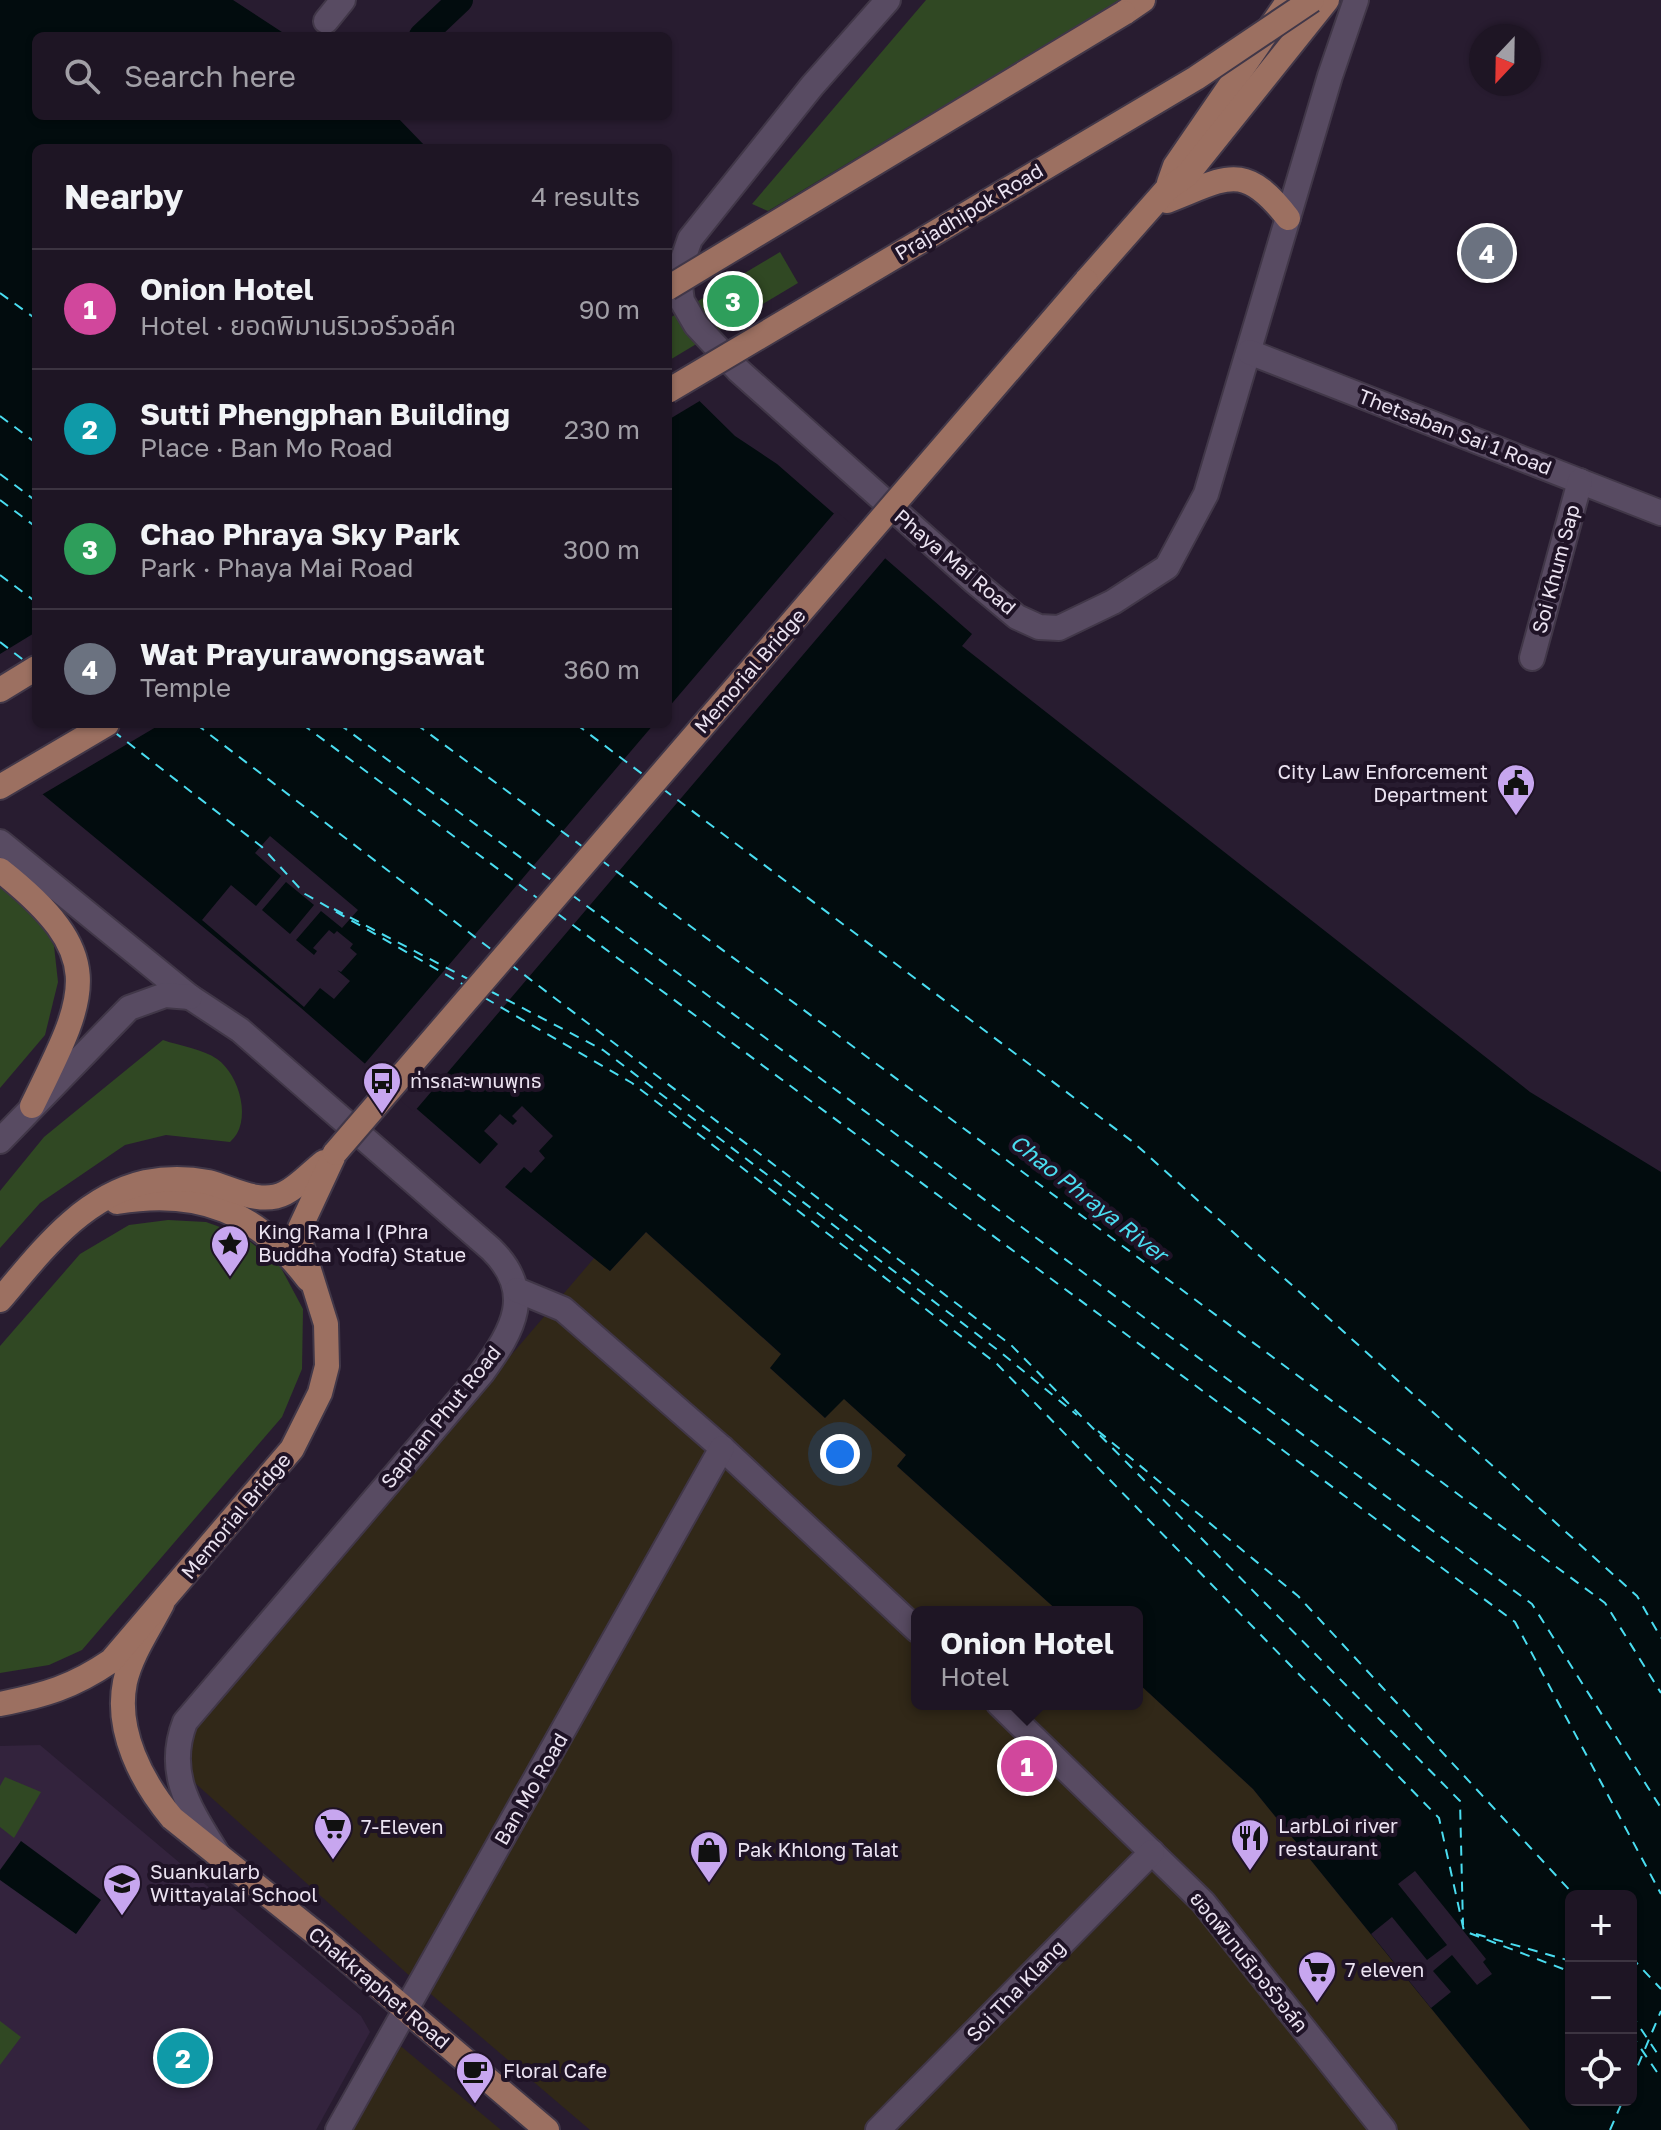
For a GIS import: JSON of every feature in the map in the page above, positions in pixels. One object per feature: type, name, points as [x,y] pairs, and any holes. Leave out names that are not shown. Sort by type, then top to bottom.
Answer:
[{"type":"main road","points":[[1160,198],[1175,166],[1289,0]]},
{"type":"main road","name":"Prajadhipok Road","points":[[672,389],[1196,78],[1312,0]]},
{"type":"main road","points":[[1160,198],[1187,175],[1327,0]]},
{"type":"main road","points":[[672,286],[1133,7]]},
{"type":"main road","points":[[1160,198],[1227,178],[1240,179],[1265,190],[1288,218]]},
{"type":"main road","name":"Memorial Bridge","points":[[0,1300],[56,1234],[91,1207],[148,1182],[184,1179],[258,1198],[283,1195],[335,1153],[1160,198]]},
{"type":"main road","points":[[0,690],[32,670]]},
{"type":"main road","points":[[0,787],[100,728]]},
{"type":"main road","points":[[0,870],[41,902],[55,918],[74,956],[77,977],[79,995],[73,1021],[32,1106]]},
{"type":"main road","name":"Memorial Bridge","points":[[162,1604],[292,1449],[320,1393],[327,1366],[326,1324],[301,1244],[300,1228],[335,1153]]},
{"type":"main road","points":[[91,1207],[168,1198],[219,1207],[250,1222],[271,1238],[293,1259],[319,1296]]},
{"type":"main road","points":[[0,1704],[78,1684],[111,1661],[162,1604]]},
{"type":"main road","name":"Chakkraphet Road","points":[[162,1604],[125,1684],[128,1735],[152,1795],[172,1818],[547,2130]]},
{"type":"street","points":[[326,21],[343,0]]},
{"type":"street","name":"Phaya Mai Road","points":[[888,0],[812,86],[690,239],[678,273],[682,301],[696,325],[738,370],[1017,617],[1039,627],[1059,628],[1113,602],[1167,567],[1206,494],[1356,0]]},
{"type":"street","name":"Thetsaban Sai 1 Road","points":[[1249,352],[1661,513]]},
{"type":"street","name":"Soi Khum Sap","points":[[1532,658],[1580,481]]},
{"type":"street","points":[[0,842],[190,997],[240,1030],[491,1249],[514,1276],[517,1290],[563,1309],[722,1448],[911,1625]]},
{"type":"street","points":[[0,1141],[129,1008],[165,995],[190,997]]},
{"type":"street","name":"Saphan Phut Road","points":[[220,1858],[195,1816],[179,1779],[177,1741],[185,1722],[482,1373],[513,1321],[517,1290]]},
{"type":"street","name":"Ban Mo Road","points":[[338,2130],[722,1448]]},
{"type":"street","name":"ยอดพิมานริเวอร์วอล์ค","points":[[1005,1710],[1203,1902],[1384,2130]]},
{"type":"street","name":"Soi Tha Klang","points":[[878,2130],[1152,1852]]},
{"type":"shaded area","points":[[646,1232],[782,1355],[770,1368],[825,1418],[843,1398],[906,1455],[897,1466],[1052,1606],[911,1606],[911,1710],[1143,1710],[1143,1688],[1253,1789],[1530,2130],[590,2130],[412,1978],[195,1783],[187,1765],[192,1728],[595,1257],[610,1271]]},
{"type":"shaded area","name":"Suankularb Wittayalai School","points":[[40,1745],[361,2016],[370,2032],[316,2130],[0,2130],[0,1746]]},
{"type":"shaded area","points":[[397,2043],[501,2130],[349,2130]]},
{"type":"green space","points":[[926,0],[1120,0],[768,211],[752,204]]},
{"type":"green space","points":[[780,252],[798,283],[672,359],[672,317]]},
{"type":"green space","points":[[0,876],[37,912],[54,946],[58,982],[45,1035],[0,1088]]},
{"type":"green space","points":[[163,1040],[205,1053],[225,1066],[241,1099],[241,1123],[237,1134],[230,1142],[166,1135],[125,1145],[40,1203],[0,1248],[0,1191],[44,1137]]},
{"type":"green space","points":[[168,1220],[206,1222],[242,1235],[280,1266],[303,1309],[302,1369],[282,1417],[82,1650],[49,1665],[0,1673],[0,1346],[80,1254],[129,1225]]},
{"type":"green space","points":[[5,1777],[41,1792],[14,1838],[0,1827],[0,1786]]},
{"type":"green space","points":[[0,2021],[21,2037],[0,2065]]},
{"type":"water","name":"Chao Phraya River","points":[[0,0],[233,0],[282,32],[32,32],[32,120],[400,120],[423,144],[32,144],[32,728],[672,728],[672,374],[735,436],[777,464],[972,634],[962,646],[1530,1092],[1661,1172],[1661,2130],[1530,2130],[1253,1789],[1143,1688],[1143,1606],[1052,1606],[897,1466],[906,1455],[844,1399],[825,1418],[770,1368],[781,1354],[646,1232],[610,1271],[505,1187],[524,1167],[531,1173],[545,1158],[539,1151],[553,1136],[522,1106],[512,1116],[517,1121],[513,1125],[500,1114],[484,1131],[498,1144],[480,1164],[301,1008],[0,759]]},
{"type":"water","points":[[21,1841],[101,1900],[76,1934],[0,1880],[0,1870]]},
{"type":"pier","points":[[672,370],[703,399],[672,418]]},
{"type":"pier","points":[[836,511],[888,555],[414,1112],[362,1067],[651,728],[672,728],[672,703]]},
{"type":"pier","points":[[32,634],[32,728],[154,728],[38,797],[0,764],[0,654]]},
{"type":"pier","points":[[270,836],[358,910],[342,928],[321,911],[296,940],[314,955],[317,951],[313,948],[329,930],[334,934],[337,931],[353,944],[350,948],[357,954],[341,972],[337,970],[350,981],[334,999],[320,988],[304,1007],[202,920],[231,885],[256,906],[281,876],[255,853]],"holes":[[[286,882],[314,905],[290,934],[262,910]]]},
{"type":"pier","points":[[1415,1871],[1486,1959],[1483,1962],[1492,1974],[1477,1985],[1452,1955],[1433,1971],[1451,1992],[1431,2008],[1371,1934],[1392,1917],[1427,1960],[1447,1945],[1398,1884]]},
{"type":"waterway","points":[[426,32],[460,0]]},
{"type":"ferry route","points":[[0,293],[32,316]]},
{"type":"ferry route","points":[[0,416],[32,440]]},
{"type":"ferry route","points":[[0,474],[32,498]]},
{"type":"ferry route","points":[[0,500],[32,524]]},
{"type":"ferry route","points":[[0,575],[32,599]]},
{"type":"ferry route","points":[[0,642],[26,662]]},
{"type":"ferry route","points":[[201,728],[492,950]]},
{"type":"ferry route","points":[[307,728],[540,900]]},
{"type":"ferry route","points":[[344,728],[554,882]]},
{"type":"ferry route","points":[[421,728],[583,847]]},
{"type":"ferry route","points":[[581,728],[645,776]]},
{"type":"ferry route","points":[[113,731],[262,847],[305,894],[466,986]]},
{"type":"ferry route","points":[[663,789],[1133,1142],[1637,1596],[1661,1638]]},
{"type":"ferry route","points":[[601,860],[1605,1603],[1661,1693]]},
{"type":"ferry route","points":[[572,895],[1532,1604],[1661,1808]]},
{"type":"ferry route","points":[[334,909],[470,980]]},
{"type":"ferry route","points":[[558,914],[1515,1622],[1661,1894]]},
{"type":"ferry route","points":[[510,964],[1011,1345],[1460,1801],[1463,1925]]},
{"type":"ferry route","points":[[490,991],[603,1050],[999,1351],[1077,1415]]},
{"type":"ferry route","points":[[485,998],[632,1083],[997,1364],[1439,1818],[1464,1931],[1565,1970]]},
{"type":"ferry route","points":[[1098,1431],[1298,1596],[1569,1890]]},
{"type":"ferry route","points":[[1476,1934],[1565,1959]]},
{"type":"ferry route","points":[[1636,1962],[1661,1989]]},
{"type":"ferry route","points":[[1637,2068],[1661,2011]]},
{"type":"ferry route","points":[[1637,2023],[1661,2059]]},
{"type":"ferry route","points":[[1637,2043],[1661,2078]]},
{"type":"ferry route","points":[[1610,2130],[1620,2106]]},
{"type":"place","name":"Wat Prayurawongsawat","points":[[1487,253]]},
{"type":"place","name":"Chao Phraya Sky Park","points":[[733,301]]},
{"type":"place","name":"City Law Enforcement Department","points":[[1516,817]]},
{"type":"place","name":"ท่ารถสะพานพุทธ","points":[[382,1115]]},
{"type":"place","name":"King Rama I (Phra Buddha Yodfa) Statue","points":[[230,1278]]},
{"type":"place","name":"Onion Hotel","points":[[1027,1766]]},
{"type":"place","name":"7-Eleven","points":[[333,1861]]},
{"type":"place","name":"LarbLoi river restaurant","points":[[1250,1872]]},
{"type":"place","name":"Pak Khlong Talat","points":[[709,1884]]},
{"type":"place","name":"Suankularb Wittayalai School","points":[[122,1917]]},
{"type":"place","name":"7 eleven","points":[[1317,2004]]},
{"type":"place","name":"Sutti Phengphan Building","points":[[183,2058]]},
{"type":"place","name":"Floral Cafe","points":[[475,2105]]}]
